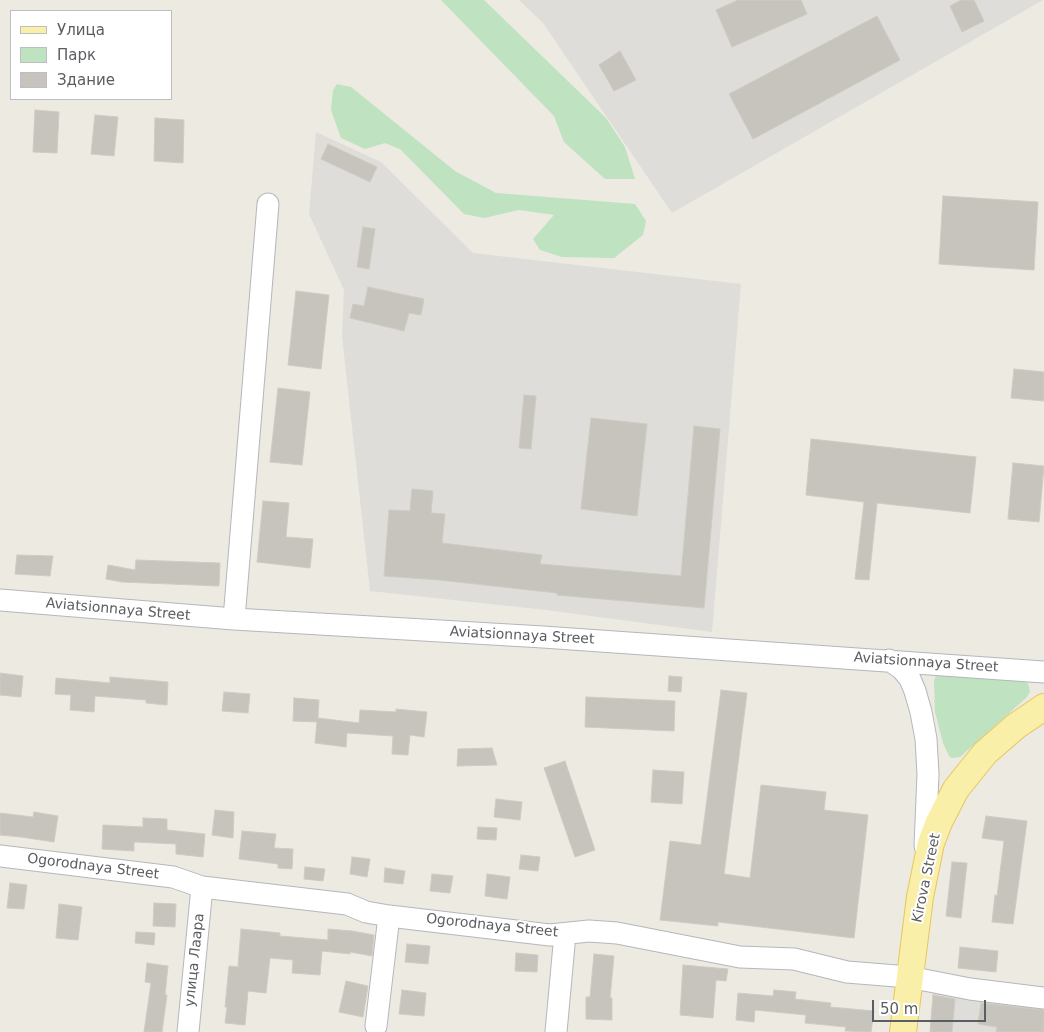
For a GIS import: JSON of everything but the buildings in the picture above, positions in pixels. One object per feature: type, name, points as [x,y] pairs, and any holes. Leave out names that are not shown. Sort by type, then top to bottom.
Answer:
[{"type":"main road","name":"Kirova Street","points":[[903,1032],[920,897],[931,843],[939,822],[956,789],[985,753],[1016,726],[1044,707]]},
{"type":"street","points":[[234,619],[268,204]]},
{"type":"street","name":"Aviatsionnaya Street","points":[[0,600],[234,619],[543,637],[1044,672]]},
{"type":"street","points":[[889,660],[902,669],[910,679],[915,691],[926,739],[928,805],[920,897]]},
{"type":"street","name":"Ogorodnaya Street","points":[[0,856],[173,876],[202,888],[348,904],[366,912],[389,916],[550,935],[590,931],[617,934],[732,955],[794,959],[847,972],[909,978],[970,989],[1044,998]]},
{"type":"street","name":"улица Лаара","points":[[188,1032],[202,888]]},
{"type":"street","points":[[376,1026],[389,916]]},
{"type":"street","points":[[556,1032],[565,934]]},
{"type":"shaded area","points":[[519,0],[1043,0],[672,213],[543,23]]},
{"type":"shaded area","points":[[316,132],[381,162],[473,253],[741,284],[712,632],[546,610],[370,591],[342,336],[344,290],[309,214]]},
{"type":"shaded area","points":[[933,992],[1044,1005],[1044,1032],[930,1032]]},
{"type":"green space","points":[[441,0],[484,0],[606,118],[625,147],[635,179],[605,179],[564,142],[554,116]]},
{"type":"green space","points":[[337,84],[351,87],[455,171],[496,193],[635,204],[646,221],[643,235],[614,258],[562,257],[540,250],[533,239],[554,215],[519,210],[484,218],[464,214],[400,149],[385,143],[365,149],[341,138],[331,110],[333,90]]},
{"type":"green space","points":[[943,673],[1018,679],[1028,683],[1030,692],[1026,698],[960,757],[952,758],[949,756],[943,743],[935,712],[935,677]]}]
